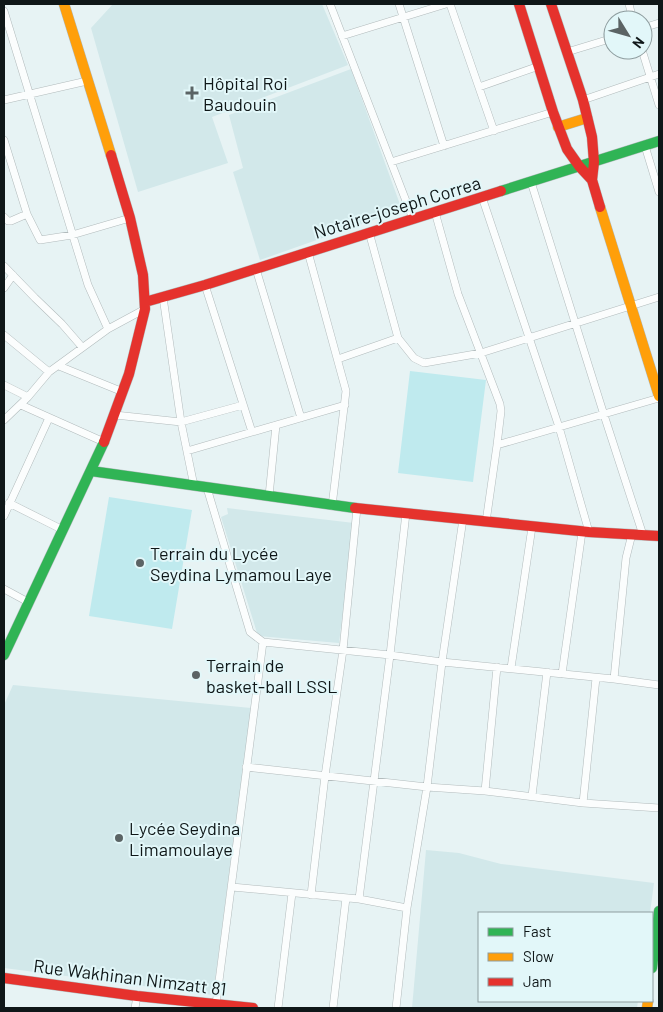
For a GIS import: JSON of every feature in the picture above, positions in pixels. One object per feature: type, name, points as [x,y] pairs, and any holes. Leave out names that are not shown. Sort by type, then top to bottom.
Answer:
[{"type":"street","points":[[4,655],[91,471],[115,415],[135,353],[145,305],[143,275],[130,218],[64,4]]},
{"type":"street","points":[[330,4],[413,219]]},
{"type":"street","points":[[399,4],[444,146]]},
{"type":"street","points":[[342,36],[446,4]]},
{"type":"street","points":[[450,4],[494,131]]},
{"type":"street","points":[[520,4],[558,127],[567,149],[578,166],[592,180]]},
{"type":"street","points":[[497,445],[604,415],[659,397],[592,180],[594,162],[593,143],[583,100],[551,4]]},
{"type":"street","points":[[4,11],[88,286],[108,329]]},
{"type":"street","points":[[567,52],[603,41]]},
{"type":"street","points":[[645,60],[659,104]]},
{"type":"street","points":[[479,87],[538,66]]},
{"type":"street","points":[[583,100],[659,74]]},
{"type":"street","points":[[4,100],[87,81]]},
{"type":"street","points":[[391,162],[553,112]]},
{"type":"street","points":[[558,127],[587,118]]},
{"type":"street","points":[[4,140],[27,214],[40,240],[72,235],[130,218]]},
{"type":"street","name":"Notaire-joseph Correa","points":[[145,305],[368,232],[659,141]]},
{"type":"street","points":[[645,146],[659,192]]},
{"type":"street","points":[[531,182],[643,535]]},
{"type":"street","points":[[482,197],[559,427],[585,532],[562,674]]},
{"type":"street","points":[[435,212],[458,294],[500,404],[501,411],[497,445],[486,522]]},
{"type":"street","points":[[4,217],[10,221],[27,214]]},
{"type":"street","points":[[368,232],[398,338],[414,358],[424,363],[480,353],[659,297]]},
{"type":"street","points":[[308,252],[346,391],[332,506]]},
{"type":"street","points":[[4,266],[62,324],[82,347]]},
{"type":"street","points":[[256,269],[301,418]]},
{"type":"street","points":[[4,288],[13,275]]},
{"type":"street","points":[[205,285],[252,432]]},
{"type":"street","points":[[163,298],[180,422],[194,486]]},
{"type":"street","points":[[4,420],[21,405],[50,372],[82,347],[145,305]]},
{"type":"street","points":[[4,335],[50,372]]},
{"type":"street","points":[[338,359],[398,338]]},
{"type":"street","points":[[59,366],[123,392]]},
{"type":"street","points":[[4,385],[28,397]]},
{"type":"street","points":[[21,405],[104,442]]},
{"type":"street","points":[[115,415],[180,422],[244,405]]},
{"type":"street","points":[[187,451],[345,405]]},
{"type":"street","points":[[4,516],[49,418]]},
{"type":"street","points":[[269,496],[276,425]]},
{"type":"street","points":[[91,471],[332,506],[585,532],[659,536]]},
{"type":"street","points":[[207,488],[250,632],[263,642],[659,685]]},
{"type":"street","points":[[9,503],[63,530]]},
{"type":"street","points":[[311,895],[325,776],[344,650],[358,508]]},
{"type":"street","points":[[359,899],[406,513]]},
{"type":"street","points":[[396,1008],[407,908],[427,787],[442,662],[463,519]]},
{"type":"street","points":[[511,668],[532,527]]},
{"type":"street","points":[[614,679],[626,558],[632,534]]},
{"type":"street","points":[[4,589],[28,602]]},
{"type":"street","points":[[216,1004],[263,642]]},
{"type":"street","points":[[485,791],[497,667]]},
{"type":"street","points":[[532,796],[547,672]]},
{"type":"street","points":[[583,803],[596,678]]},
{"type":"street","points":[[246,766],[583,803],[659,808]]},
{"type":"street","points":[[232,887],[359,899],[407,908]]},
{"type":"street","points":[[278,1008],[292,893]]},
{"type":"street","points":[[334,1008],[346,898]]},
{"type":"street","points":[[653,962],[659,911]]},
{"type":"street","name":"Rue Wakhinan Nimzatt 81","points":[[4,978],[137,996],[253,1008]]},
{"type":"street","points":[[135,1008],[137,996]]},
{"type":"shaded area","name":"Hôpital Roi Baudouin","points":[[113,4],[322,4],[348,65],[212,117],[228,163],[138,192],[91,28]]},
{"type":"shaded area","points":[[351,69],[402,210],[260,260],[233,172],[243,168],[229,115]]},
{"type":"shaded area","points":[[410,371],[486,380],[473,482],[398,473]]},
{"type":"shaded area","name":"Terrain du Lycée Seydina Lymamou Laye","points":[[109,497],[192,510],[172,629],[89,616]]},
{"type":"shaded area","points":[[227,508],[354,523],[339,643],[258,636],[221,517],[228,514]]},
{"type":"shaded area","name":"Lycée Seydina Limamoulaye","points":[[13,685],[251,708],[213,995],[4,968],[4,705]]},
{"type":"shaded area","points":[[426,850],[459,853],[501,864],[654,883],[650,912],[478,912],[478,1002],[638,1002],[637,1008],[412,1008]]},
{"type":"traffic: fast","points":[[501,191],[659,141]]},
{"type":"traffic: fast","points":[[4,655],[104,442]]},
{"type":"traffic: fast","points":[[91,471],[355,508]]},
{"type":"traffic: fast","points":[[653,960],[659,911]]},
{"type":"traffic: slow","points":[[64,4],[111,155]]},
{"type":"traffic: slow","points":[[558,127],[587,118]]},
{"type":"traffic: slow","points":[[600,207],[659,396]]},
{"type":"traffic: slow","points":[[647,1008],[648,1002]]},
{"type":"traffic: jam","points":[[519,4],[553,112],[567,149],[592,180]]},
{"type":"traffic: jam","points":[[551,4],[583,100],[592,137],[594,162],[592,180],[600,207]]},
{"type":"traffic: jam","points":[[104,442],[129,374],[145,309],[143,275],[130,218],[111,155]]},
{"type":"traffic: jam","points":[[145,302],[205,285],[501,191]]},
{"type":"traffic: jam","points":[[355,508],[589,532],[659,536]]},
{"type":"traffic: jam","points":[[4,978],[137,996],[253,1008]]},
{"type":"place","name":"Hôpital Roi Baudouin","points":[[192,93]]},
{"type":"place","name":"Terrain du Lycée Seydina Lymamou Laye","points":[[140,563]]},
{"type":"place","name":"Terrain de basket-ball LSSL","points":[[196,675]]},
{"type":"place","name":"Lycée Seydina Limamoulaye","points":[[119,838]]}]
